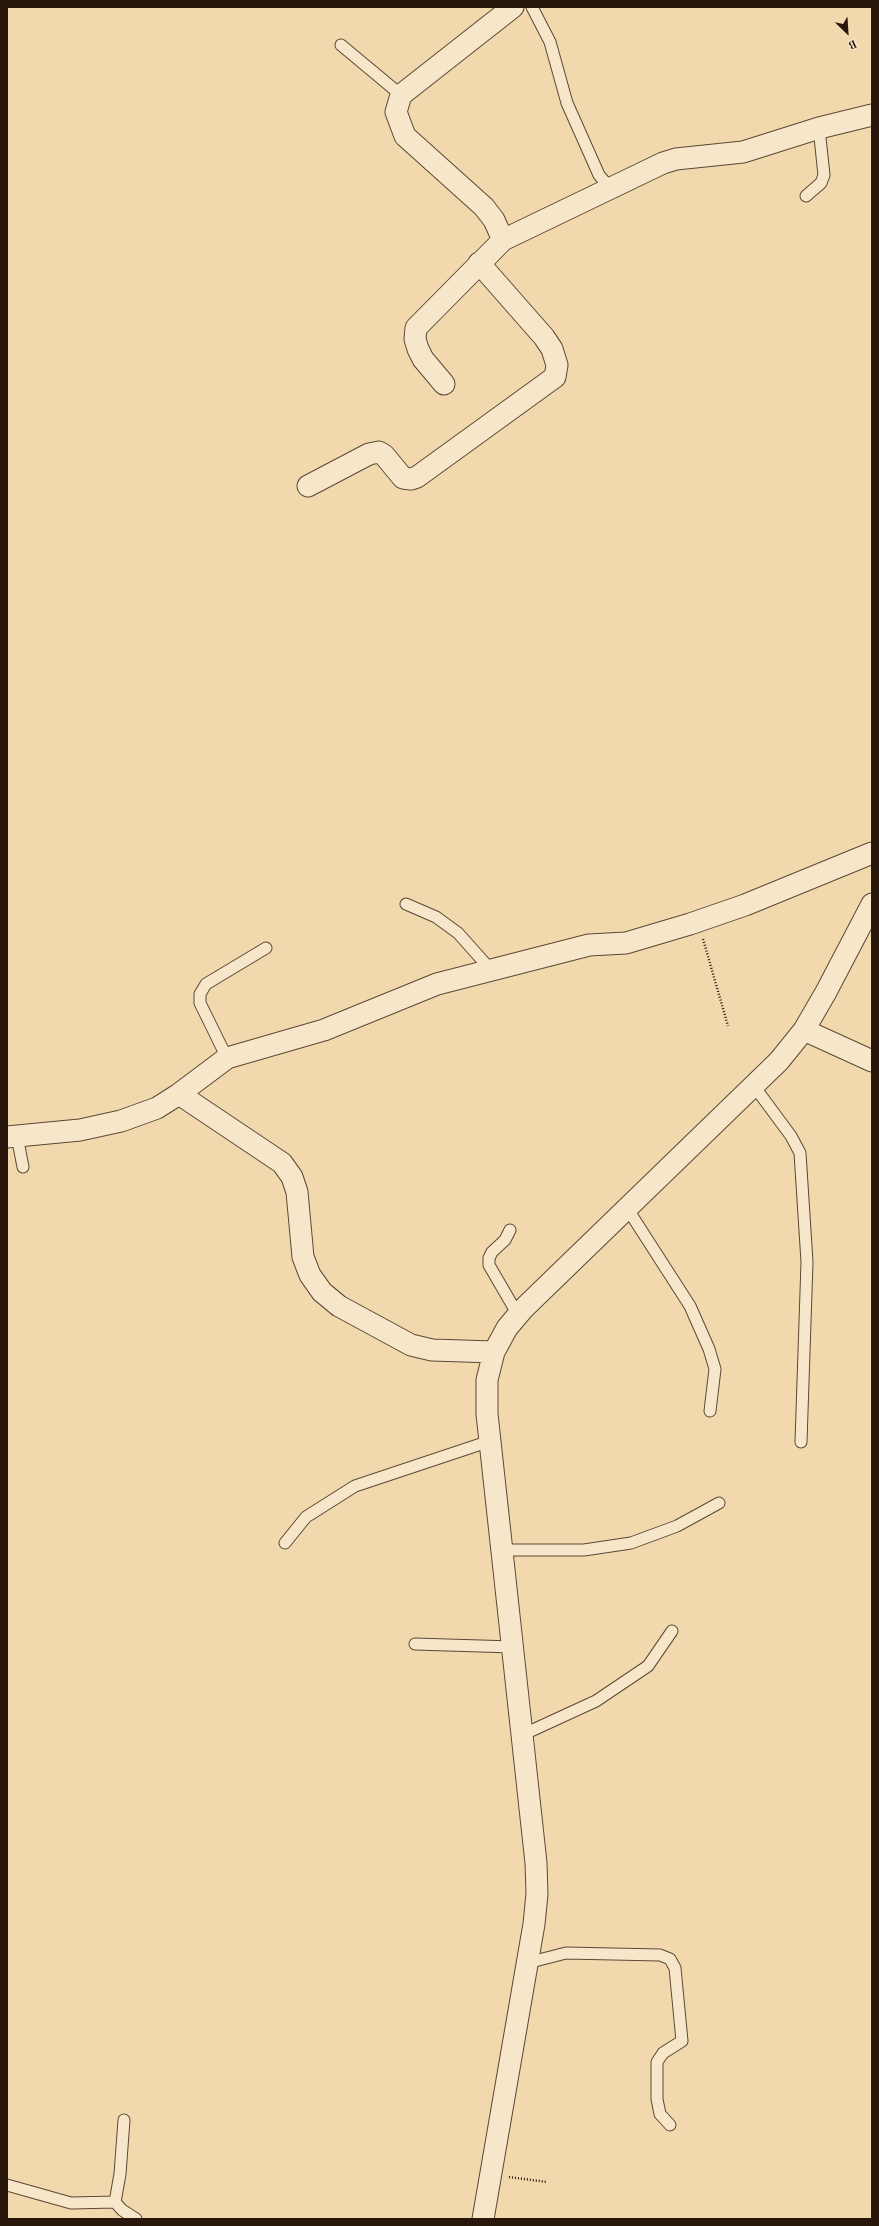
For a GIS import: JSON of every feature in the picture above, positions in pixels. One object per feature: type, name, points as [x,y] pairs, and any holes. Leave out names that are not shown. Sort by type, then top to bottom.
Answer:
[{"type":"street","points":[[503,240],[494,220],[484,207],[404,136],[396,112],[401,95],[513,7]]},
{"type":"street","points":[[444,384],[423,359],[418,349],[415,339],[416,328],[503,240],[663,163],[676,159],[743,152],[819,128],[872,115]]},
{"type":"street","points":[[308,486],[369,454],[379,452],[384,455],[403,478],[417,477],[554,377],[558,365],[548,343],[479,263]]},
{"type":"street","points":[[12,1136],[101,1126],[157,1108],[179,1094],[227,1058],[324,1030],[437,984],[589,945],[626,943],[698,921],[745,905],[872,853]]},
{"type":"street","points":[[483,2219],[535,1916],[536,1863],[487,1414],[487,1380],[494,1352],[507,1328],[518,1315],[779,1061],[804,1030],[826,992],[872,904]]},
{"type":"street","points":[[804,1030],[872,1061]]},
{"type":"street","points":[[179,1094],[282,1163],[292,1177],[297,1192],[303,1257],[310,1275],[322,1292],[339,1306],[411,1345],[432,1350],[494,1352]]},
{"type":"lane","points":[[532,7],[550,42],[567,103],[599,175],[610,188]]},
{"type":"lane","points":[[342,45],[401,95]]},
{"type":"lane","points":[[806,196],[822,183],[824,175],[819,128]]},
{"type":"lane","points":[[406,904],[436,918],[458,933],[491,970]]},
{"type":"lane","points":[[227,1058],[200,1003],[200,994],[206,984],[266,948]]},
{"type":"lane","points":[[754,1086],[791,1136],[800,1153],[807,1262],[801,1442]]},
{"type":"lane","points":[[12,1136],[23,1167]]},
{"type":"lane","points":[[627,1208],[690,1306],[709,1349],[715,1369],[710,1411]]},
{"type":"lane","points":[[510,1230],[505,1240],[492,1252],[489,1258],[489,1265],[518,1315]]},
{"type":"lane","points":[[285,1543],[306,1517],[355,1486],[490,1441]]},
{"type":"lane","points":[[502,1550],[584,1550],[631,1543],[677,1526],[718,1502]]},
{"type":"lane","points":[[522,1734],[596,1701],[648,1666],[672,1631]]},
{"type":"lane","points":[[415,1644],[513,1648]]},
{"type":"lane","points":[[527,1963],[566,1953],[660,1955],[670,1959],[675,1968],[682,2041],[663,2053],[657,2062],[657,2099],[660,2114],[670,2125]]},
{"type":"lane","points":[[115,2202],[120,2174],[124,2120]]},
{"type":"lane","points":[[7,2185],[71,2203],[115,2202]]},
{"type":"lane","points":[[115,2202],[122,2210],[136,2219]]},
{"type":"path","points":[[698,921],[728,1026]]},
{"type":"path","points":[[490,2175],[547,2182]]}]
